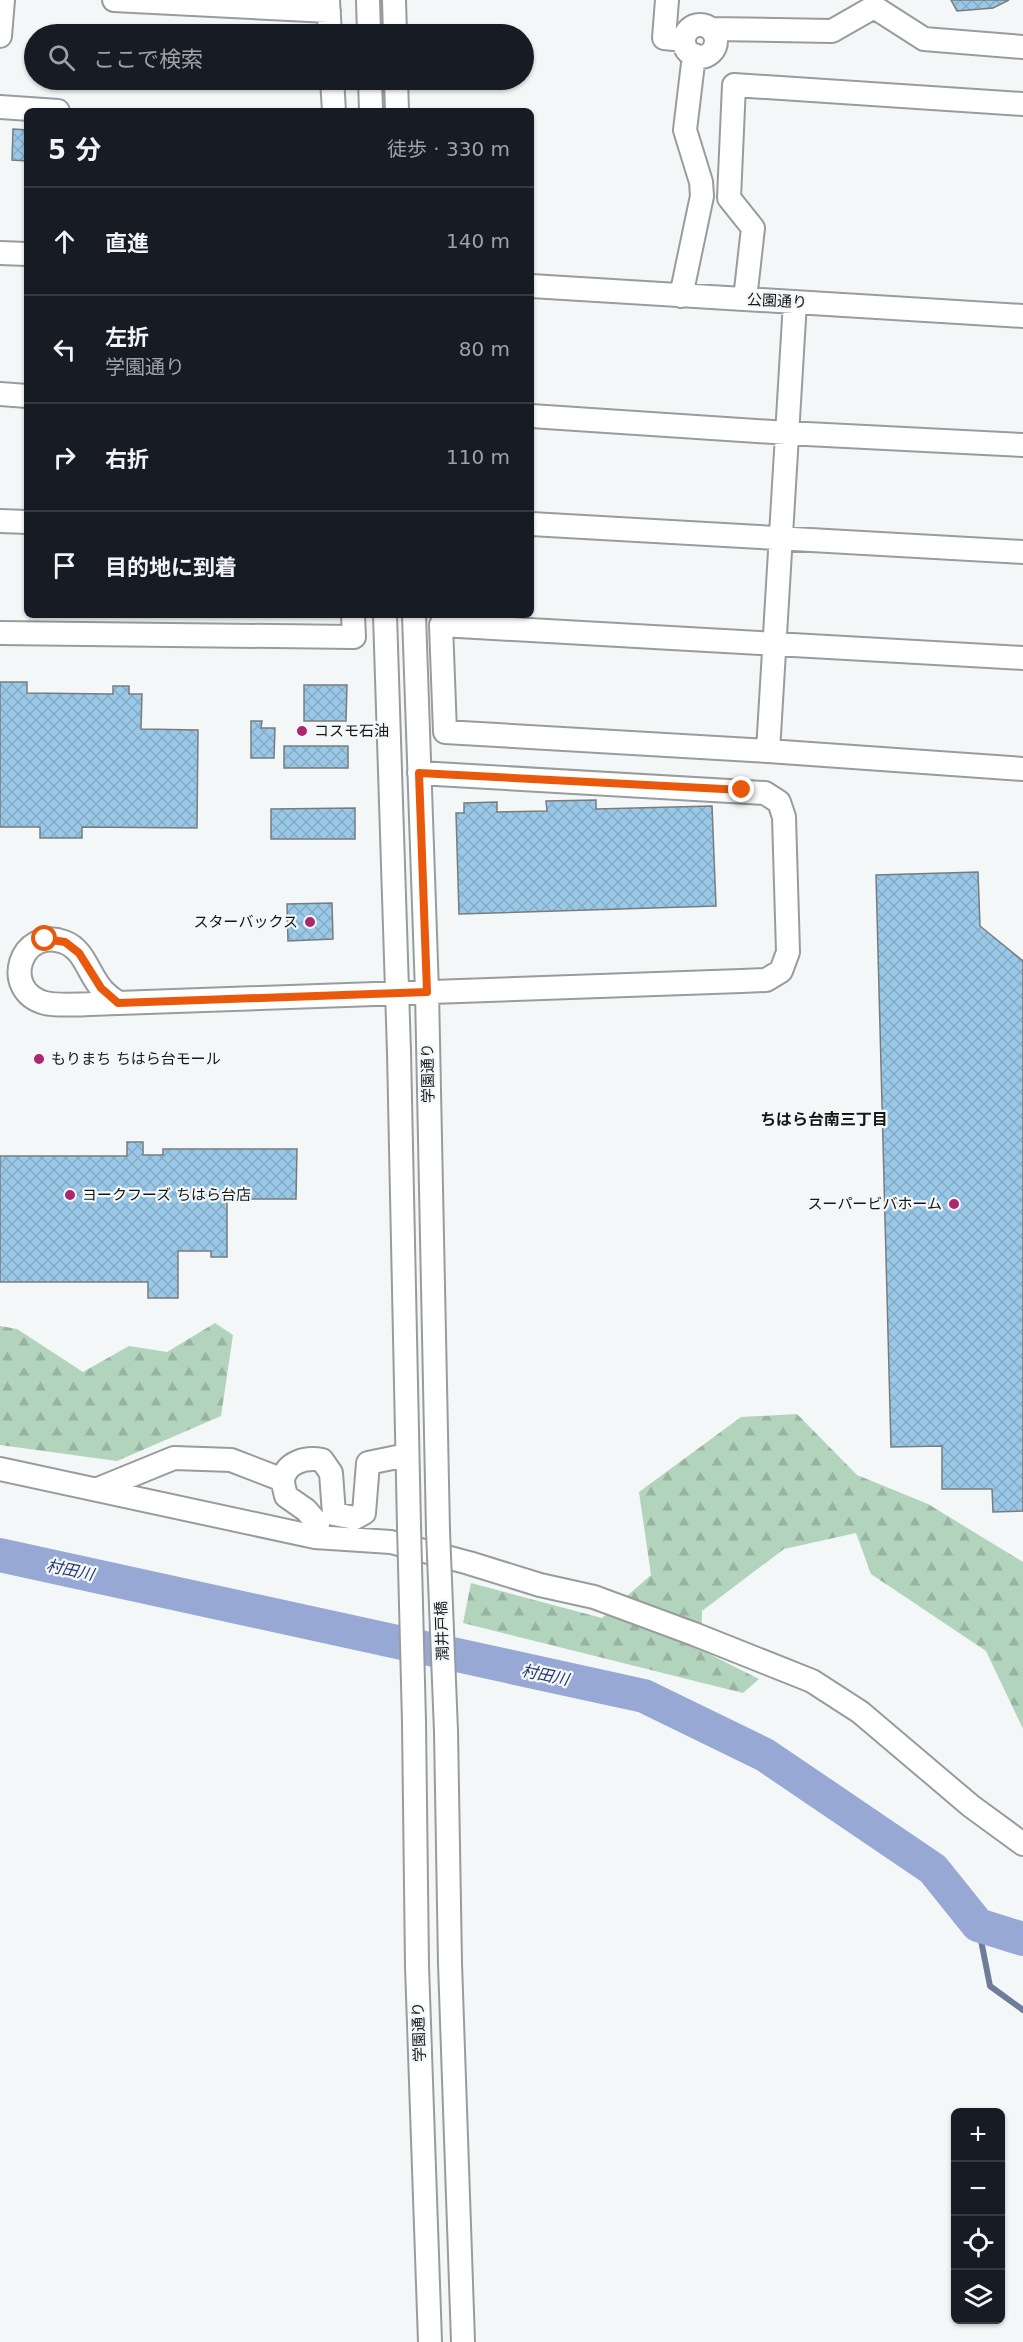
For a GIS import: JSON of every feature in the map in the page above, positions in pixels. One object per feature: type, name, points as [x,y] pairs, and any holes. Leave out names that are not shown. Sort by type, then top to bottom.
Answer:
[{"type":"street","points":[[0,36],[3,0]]},
{"type":"street","points":[[114,0],[329,5],[330,24]]},
{"type":"street","points":[[368,0],[369,24]]},
{"type":"street","points":[[394,0],[395,24]]},
{"type":"street","points":[[667,0],[664,38],[706,56],[715,47],[716,41],[712,29],[832,31],[874,4],[924,39],[1023,47]]},
{"type":"street","points":[[681,296],[702,196],[701,182],[685,130],[689,48]]},
{"type":"street","points":[[745,299],[753,228],[729,198],[734,85],[1023,104]]},
{"type":"street","points":[[333,90],[334,108]]},
{"type":"street","points":[[370,90],[371,108]]},
{"type":"street","points":[[396,90],[397,108]]},
{"type":"street","points":[[0,107],[24,109]]},
{"type":"street","points":[[0,253],[24,254]]},
{"type":"street","name":"公園通り","points":[[534,286],[1023,316]]},
{"type":"street","points":[[768,751],[795,302]]},
{"type":"street","points":[[0,394],[24,396]]},
{"type":"street","points":[[534,416],[787,433],[1023,445]]},
{"type":"street","points":[[0,521],[24,522]]},
{"type":"street","points":[[534,524],[1023,552]]},
{"type":"street","points":[[0,633],[354,637],[353,618]]},
{"type":"street","name":"学園通り","points":[[385,618],[409,1526]]},
{"type":"street","name":"学園通り","points":[[414,618],[427,992],[438,1531]]},
{"type":"street","points":[[1023,658],[441,625],[445,732],[1023,769]]},
{"type":"street","points":[[118,1003],[766,980],[781,971],[788,952],[784,817],[779,802],[765,793],[419,773]]},
{"type":"street","points":[[315,1537],[318,1524],[306,1510],[286,1496],[283,1480],[291,1465],[308,1458],[322,1460],[331,1473],[334,1514],[355,1518],[364,1513],[368,1463],[407,1455]]},
{"type":"street","points":[[98,1490],[174,1458],[231,1460],[283,1480]]},
{"type":"street","points":[[0,1469],[315,1537],[391,1542],[540,1585],[594,1597],[812,1681],[860,1712],[971,1806],[1023,1845]]},
{"type":"street","name":"潤井戸橋","points":[[409,1526],[414,1722]]},
{"type":"street","name":"潤井戸橋","points":[[438,1531],[446,1731],[450,1964],[463,2342]]},
{"type":"street","name":"学園通り","points":[[414,1722],[417,1966],[430,2342]]},
{"type":"green space","points":[[215,1323],[233,1335],[221,1416],[117,1461],[0,1445],[0,1326],[17,1329],[83,1372],[129,1346],[167,1352]]},
{"type":"green space","points":[[797,1414],[857,1475],[928,1504],[1023,1562],[1023,1729],[986,1651],[871,1574],[856,1533],[784,1549],[702,1611],[701,1650],[759,1679],[743,1693],[463,1623],[471,1583],[602,1618],[651,1575],[639,1492],[741,1417]]},
{"type":"building","points":[[951,0],[1009,0],[993,8],[957,11]]},
{"type":"building","points":[[13,129],[24,130],[24,161],[12,160]]},
{"type":"building","points":[[0,682],[27,682],[27,693],[113,694],[113,686],[129,686],[129,694],[142,694],[141,729],[198,730],[197,828],[82,827],[82,838],[40,838],[40,827],[0,827]]},
{"type":"building","points":[[304,685],[347,685],[346,721],[304,721]]},
{"type":"building","points":[[251,721],[262,721],[261,728],[275,728],[274,758],[251,758]]},
{"type":"building","points":[[284,746],[348,746],[348,768],[284,768]]},
{"type":"building","points":[[596,800],[596,809],[712,806],[716,906],[459,914],[456,813],[464,813],[464,803],[497,802],[497,812],[547,811],[546,801]]},
{"type":"building","points":[[355,808],[355,839],[271,839],[271,809]]},
{"type":"building","name":"スーパービバホーム","points":[[978,872],[980,926],[1023,961],[1023,1511],[993,1512],[992,1489],[942,1489],[942,1446],[891,1447],[876,875]]},
{"type":"building","name":"スターバックス","points":[[332,903],[333,939],[288,941],[287,904]]},
{"type":"building","points":[[127,1142],[143,1142],[143,1155],[163,1155],[163,1149],[297,1149],[296,1199],[227,1199],[227,1257],[211,1257],[211,1251],[178,1251],[178,1298],[148,1298],[148,1282],[0,1282],[0,1156],[127,1156]]},
{"type":"waterway","name":"村田川","points":[[0,1555],[644,1696],[765,1755],[933,1869],[978,1925],[1023,1939]]},
{"type":"waterway","points":[[978,1925],[990,1986],[1023,2010]]},
{"type":"place","name":"コスモ石油","points":[[302,731]]},
{"type":"place","name":"スターバックス","points":[[310,922]]},
{"type":"place","name":"もりまち ちはら台モール","points":[[39,1059]]},
{"type":"place","name":"ヨークフーズ ちはら台店","points":[[70,1195]]},
{"type":"place","name":"スーパービバホーム","points":[[954,1204]]},
{"type":"district","name":"ちはら台南三丁目","points":[[824,1119]]},
{"type":"route","points":[[45,939],[65,942],[79,953],[101,988],[118,1003],[427,992],[419,773],[742,790]]}]
